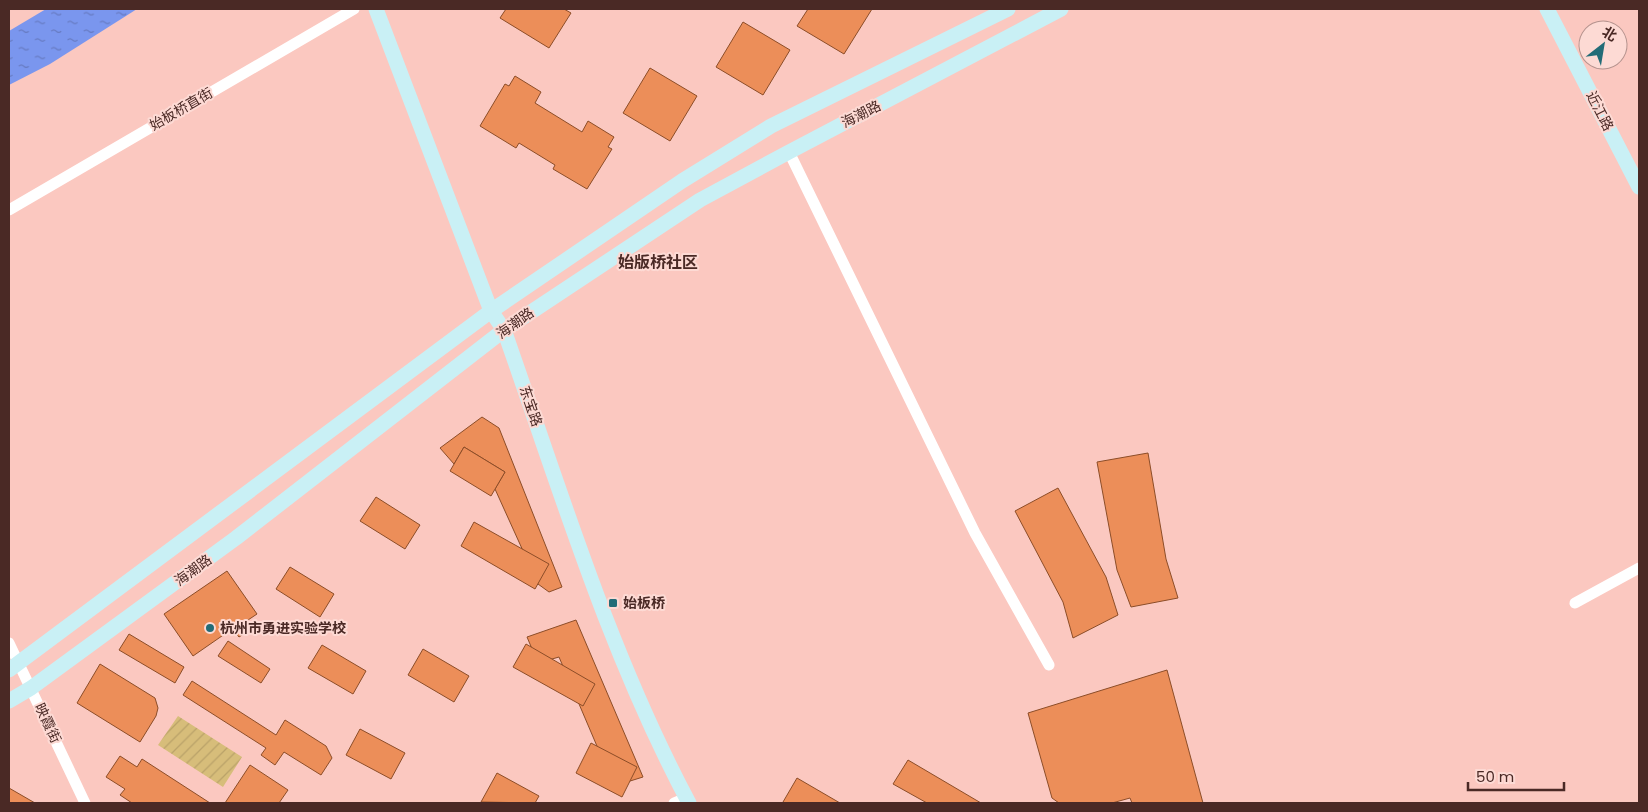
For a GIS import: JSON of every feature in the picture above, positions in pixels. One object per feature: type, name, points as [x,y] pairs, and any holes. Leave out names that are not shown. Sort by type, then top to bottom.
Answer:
[{"type":"main road","name":"东宝路","points":[[376,9],[492,311],[504,330],[595,588],[631,683],[683,801]]},
{"type":"main road","name":"海潮路","points":[[13,667],[492,311],[682,181],[771,126],[1008,9]]},
{"type":"main road","name":"海潮路","points":[[9,701],[31,688],[236,538],[504,330],[700,200],[1061,9]]},
{"type":"main road","name":"近江路","points":[[1547,9],[1639,187]]},
{"type":"street","name":"始板桥直街","points":[[9,210],[354,9]]},
{"type":"street","points":[[789,152],[974,532],[1049,665]]},
{"type":"street","points":[[1575,603],[1639,568]]},
{"type":"street","name":"映霞街","points":[[9,643],[13,667],[31,688],[86,803]]},
{"type":"shaded area","points":[[178,716],[242,757],[223,787],[158,745]]},
{"type":"water","points":[[46,9],[137,9],[50,64],[9,85],[9,31]]},
{"type":"building","points":[[506,9],[564,9],[571,13],[549,48],[500,18]]},
{"type":"building","points":[[808,9],[872,9],[844,54],[797,26]]},
{"type":"building","points":[[743,22],[790,50],[763,95],[716,67]]},
{"type":"building","points":[[650,68],[697,96],[670,141],[623,113]]},
{"type":"building","points":[[515,76],[541,92],[535,103],[582,132],[588,121],[614,137],[608,147],[612,149],[587,189],[553,169],[555,165],[519,143],[516,148],[480,126],[505,84],[509,86]]},
{"type":"building","points":[[482,417],[499,428],[562,587],[549,592],[538,584],[495,489],[505,472],[464,447],[454,464],[440,448]]},
{"type":"building","points":[[464,447],[505,472],[491,496],[450,471]]},
{"type":"building","points":[[1148,453],[1166,559],[1178,598],[1131,607],[1117,570],[1097,462]]},
{"type":"building","points":[[1058,488],[1106,577],[1118,615],[1073,638],[1063,602],[1015,511]]},
{"type":"building","points":[[376,497],[420,525],[405,549],[360,521]]},
{"type":"building","points":[[474,522],[549,564],[535,589],[461,546]]},
{"type":"building","points":[[290,567],[334,594],[320,617],[276,589]]},
{"type":"building","points":[[227,571],[257,614],[245,622],[251,629],[239,637],[232,629],[193,656],[164,614]]},
{"type":"building","points":[[576,620],[643,777],[614,786],[559,657],[538,663],[527,637]]},
{"type":"building","points":[[129,634],[184,667],[175,683],[119,650]]},
{"type":"building","points":[[228,641],[270,669],[261,683],[218,656]]},
{"type":"building","points":[[526,644],[595,684],[583,706],[513,667]]},
{"type":"building","points":[[322,645],[366,671],[353,694],[308,668]]},
{"type":"building","points":[[423,649],[469,676],[454,702],[408,675]]},
{"type":"building","points":[[100,664],[155,698],[158,708],[156,716],[140,742],[77,703]]},
{"type":"building","points":[[1167,670],[1203,803],[1132,803],[1130,798],[1112,803],[1059,803],[1052,798],[1028,713]]},
{"type":"building","points":[[192,681],[276,735],[285,720],[326,746],[332,758],[321,775],[284,752],[275,765],[261,755],[266,748],[183,695]]},
{"type":"building","points":[[360,729],[405,753],[391,779],[346,755]]},
{"type":"building","points":[[591,743],[637,767],[622,797],[576,773]]},
{"type":"building","points":[[120,756],[137,767],[142,759],[210,803],[132,803],[120,795],[125,789],[106,777]]},
{"type":"building","points":[[908,760],[981,803],[927,803],[893,784]]},
{"type":"building","points":[[250,765],[288,790],[279,803],[225,803]]},
{"type":"building","points":[[497,773],[539,796],[535,803],[481,802]]},
{"type":"building","points":[[797,778],[840,803],[783,802]]},
{"type":"building","points":[[9,788],[35,803],[9,803]]},
{"type":"place","name":"始板桥","points":[[613,603]]},
{"type":"place","name":"杭州市勇进实验学校","points":[[210,628]]},
{"type":"district","name":"始版桥社区","points":[[658,262]]}]
